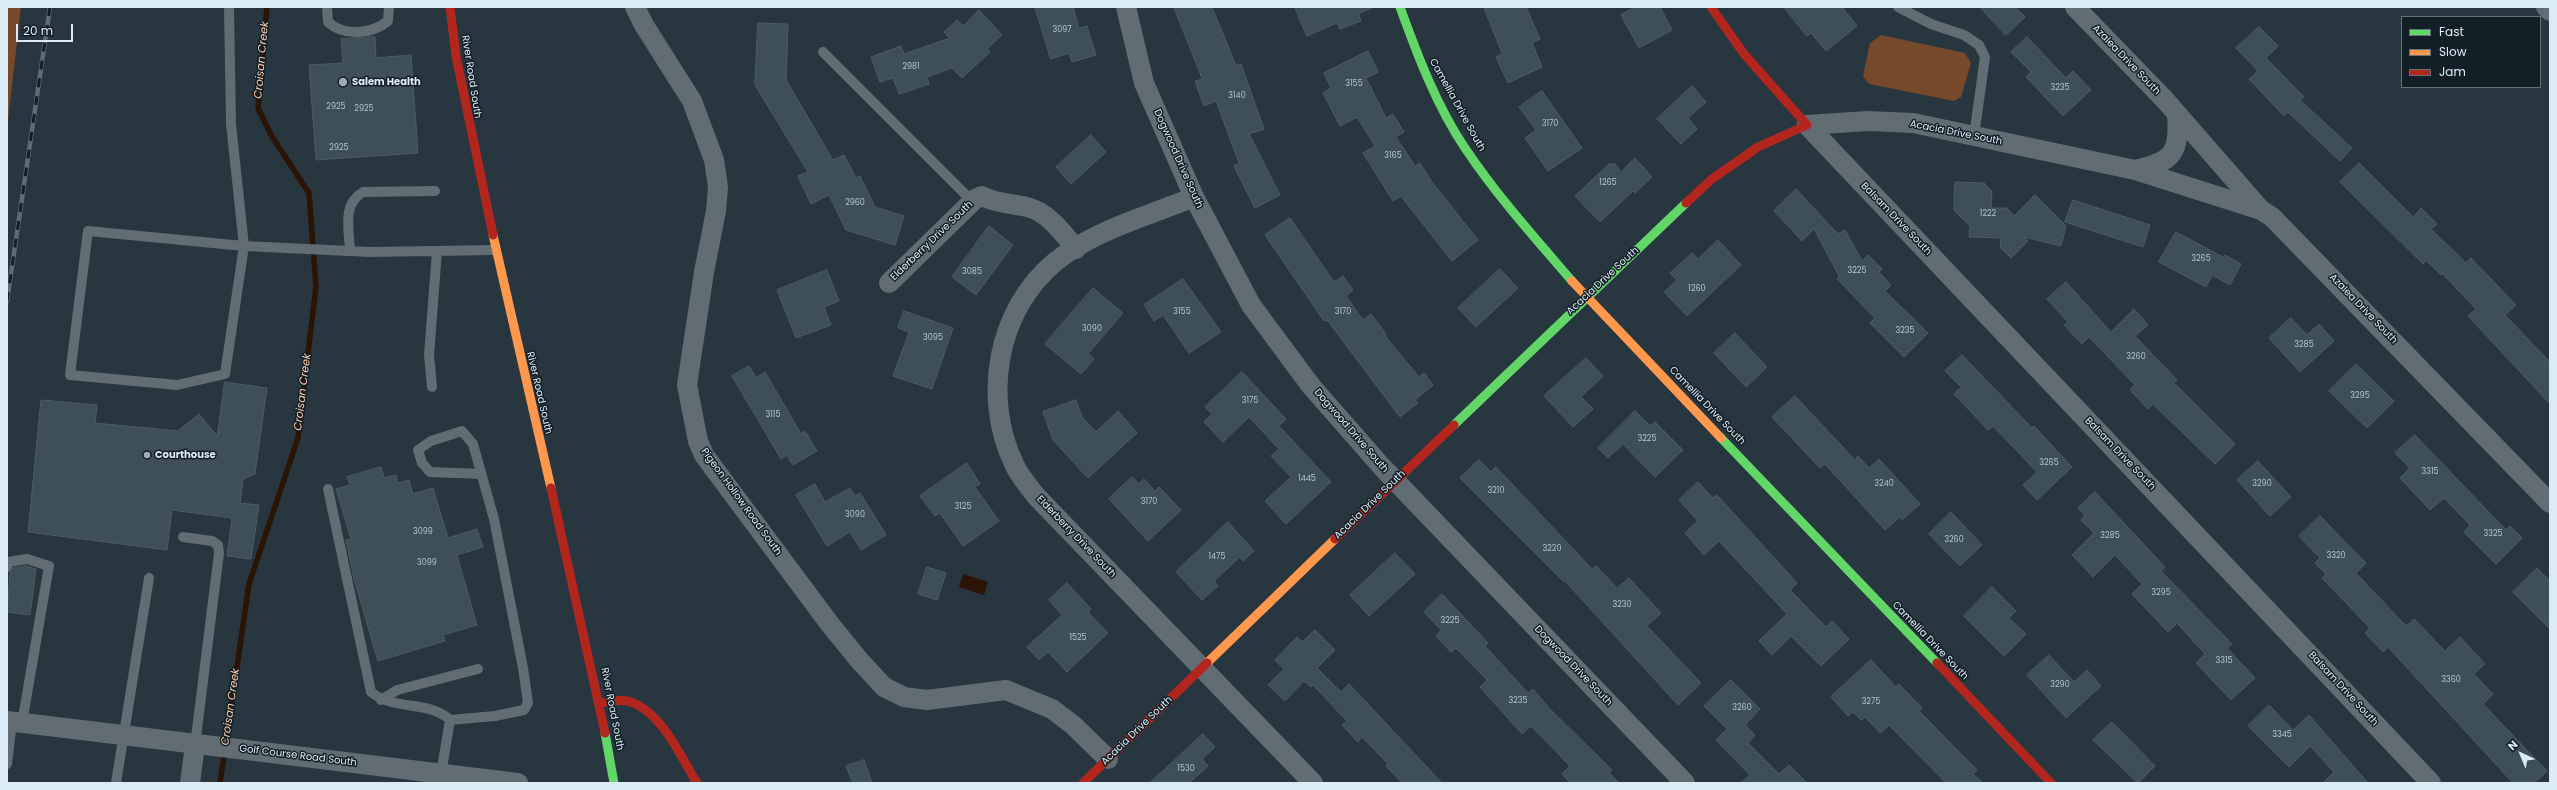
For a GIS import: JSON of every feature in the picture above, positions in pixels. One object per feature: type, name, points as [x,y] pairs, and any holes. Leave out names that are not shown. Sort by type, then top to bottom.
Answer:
[{"type":"street","name":"River Road South","points":[[450,7],[464,108],[495,250],[600,703],[614,783]]},
{"type":"street","name":"Pigeon Hollow Road South","points":[[635,7],[644,25],[692,101],[714,160],[718,187],[716,211],[687,385],[698,441],[704,455],[829,623],[859,660],[884,687],[904,697],[927,700],[1006,690],[1052,709],[1073,725],[1108,759]]},
{"type":"street","name":"Dogwood Drive South","points":[[1126,7],[1144,83],[1194,197],[1251,305],[1312,386],[1395,480],[1685,783]]},
{"type":"street","name":"Camellia Drive South","points":[[1400,7],[1421,65],[1464,147],[1508,207],[1586,297],[2051,783]]},
{"type":"street","points":[[1711,7],[1757,72],[1807,125]]},
{"type":"street","name":"Azalea Drive South","points":[[2075,7],[2177,114],[2261,210],[2272,217],[2550,503]]},
{"type":"street","points":[[2546,7],[2550,11]]},
{"type":"street","points":[[2134,170],[2155,166],[2167,160],[2176,151],[2179,136],[2177,114]]},
{"type":"street","name":"Acacia Drive South","points":[[1082,783],[1203,668],[1395,480],[1586,297],[1712,179],[1758,147],[1807,125],[1868,121],[1913,123],[2134,170],[2261,210]]},
{"type":"street","name":"Balsam Drive South","points":[[1807,125],[2431,783]]},
{"type":"street","name":"Elderberry Drive South","points":[[889,283],[973,202],[982,196],[997,202],[1028,207],[1042,214],[1076,249]]},
{"type":"street","name":"Elderberry Drive South","points":[[1194,197],[1094,237],[1055,262],[1034,284],[1020,303],[1005,333],[997,385],[999,416],[1014,464],[1036,496],[1313,783]]},
{"type":"street","points":[[600,703],[630,701],[648,713],[661,727],[697,783]]},
{"type":"street","name":"Golf Course Road South","points":[[14,722],[518,783]]},
{"type":"street","points":[[190,783],[195,745]]},
{"type":"lane","points":[[229,7],[231,124],[244,246],[225,374],[178,385],[70,375],[88,231],[244,246],[334,251],[495,250]]},
{"type":"lane","points":[[327,7],[328,22],[335,29],[343,31],[373,31],[388,20],[389,7]]},
{"type":"lane","points":[[1898,7],[1931,24],[1964,35],[1979,44],[1985,57],[1974,136]]},
{"type":"lane","points":[[823,52],[973,202]]},
{"type":"lane","points":[[350,251],[348,209],[354,197],[363,192],[435,191]]},
{"type":"lane","points":[[432,387],[429,355],[437,251]]},
{"type":"lane","points":[[450,720],[495,716],[524,710],[528,704],[523,668],[494,520],[473,444],[462,431],[431,440],[418,450],[422,463],[430,472],[481,474]]},
{"type":"lane","points":[[328,489],[365,666],[372,692],[381,700],[441,711],[450,720]]},
{"type":"lane","points":[[183,537],[212,541],[218,546],[219,553],[195,745]]},
{"type":"lane","points":[[7,567],[8,562],[27,558],[49,566],[14,722],[7,764]]},
{"type":"lane","points":[[116,783],[149,578]]},
{"type":"lane","points":[[381,700],[396,690],[478,669]]},
{"type":"lane","points":[[441,774],[450,720]]},
{"type":"shaded area","points":[[7,7],[21,7],[7,130]]},
{"type":"shaded area","points":[[1881,35],[1965,53],[1971,63],[1961,97],[1954,101],[1869,84],[1863,76],[1870,43]]},
{"type":"shaded area","points":[[963,574],[988,582],[984,595],[959,587]]},
{"type":"building","points":[[1035,7],[1073,7],[1079,28],[1087,26],[1096,55],[1072,62],[1069,53],[1051,59]]},
{"type":"building","points":[[1174,7],[1212,7],[1236,66],[1241,64],[1264,129],[1249,134],[1280,195],[1255,208],[1234,166],[1239,163],[1216,101],[1204,106],[1195,81],[1202,79]]},
{"type":"building","points":[[1295,7],[1374,7],[1358,14],[1361,21],[1340,29],[1337,23],[1307,36]]},
{"type":"building","points":[[1484,7],[1526,7],[1540,39],[1532,43],[1542,67],[1508,83],[1496,57],[1502,54]]},
{"type":"building","points":[[1635,7],[1660,7],[1672,30],[1639,48],[1621,15]]},
{"type":"building","points":[[1784,7],[1842,7],[1857,26],[1826,51],[1811,33],[1807,36]]},
{"type":"building","points":[[1980,7],[2015,7],[2025,17],[2006,35]]},
{"type":"building","points":[[979,10],[1002,35],[987,49],[990,52],[962,78],[952,68],[927,77],[929,84],[899,94],[893,78],[880,82],[871,57],[901,46],[904,54],[950,38],[944,32],[957,20],[963,26]]},
{"type":"building","points":[[758,23],[788,24],[786,80],[833,160],[844,155],[856,178],[860,176],[875,207],[904,216],[895,245],[846,230],[829,195],[811,204],[798,176],[808,172],[755,85]]},
{"type":"building","points":[[2259,27],[2278,46],[2266,58],[2304,97],[2300,100],[2352,148],[2340,161],[2288,112],[2284,116],[2249,79],[2258,71],[2236,48]]},
{"type":"building","points":[[375,37],[376,58],[411,55],[418,153],[316,160],[309,65],[343,63],[341,39]]},
{"type":"building","points":[[2027,37],[2066,78],[2073,71],[2091,90],[2063,116],[2026,77],[2031,72],[2011,52]]},
{"type":"building","points":[[1368,51],[1378,72],[1366,78],[1386,118],[1393,114],[1404,132],[1396,137],[1415,166],[1420,163],[1432,182],[1478,240],[1452,261],[1401,196],[1393,201],[1363,153],[1375,146],[1357,117],[1340,126],[1323,93],[1331,88],[1324,73]]},
{"type":"building","points":[[1692,86],[1706,102],[1688,118],[1697,129],[1681,144],[1657,119]]},
{"type":"building","points":[[1542,91],[1582,148],[1548,171],[1525,138],[1536,130],[1519,107]]},
{"type":"building","points":[[1091,135],[1106,152],[1071,184],[1056,167]]},
{"type":"building","points":[[1635,158],[1652,177],[1635,193],[1633,191],[1600,222],[1575,196],[1609,164],[1615,164],[1621,172]]},
{"type":"building","points":[[2359,163],[2413,217],[2421,208],[2437,224],[2431,229],[2466,263],[2471,258],[2516,305],[2505,315],[2550,362],[2550,404],[2468,316],[2476,309],[2442,273],[2441,275],[2426,260],[2423,264],[2340,182]]},
{"type":"building","points":[[1955,182],[1984,183],[1992,191],[1991,208],[2007,208],[2014,216],[2035,195],[2066,226],[2061,246],[2024,237],[2028,241],[2011,258],[2000,247],[2001,238],[1969,237],[1970,226],[1954,210]]},
{"type":"building","points":[[1796,189],[1838,234],[1845,230],[1862,261],[1868,255],[1882,269],[1879,272],[1891,285],[1885,291],[1928,333],[1904,357],[1870,323],[1875,318],[1837,279],[1839,276],[1814,229],[1802,241],[1774,211]]},
{"type":"building","points":[[2073,200],[2150,225],[2143,247],[2065,222]]},
{"type":"building","points":[[1290,218],[1334,282],[1343,276],[1353,290],[1346,296],[1363,320],[1371,314],[1386,334],[1385,336],[1419,377],[1424,373],[1433,385],[1415,400],[1418,403],[1400,417],[1327,320],[1324,321],[1265,235]]},
{"type":"building","points":[[989,226],[1013,245],[976,295],[952,277]]},
{"type":"building","points":[[2176,232],[2223,257],[2225,255],[2241,264],[2230,285],[2212,275],[2206,287],[2159,262]]},
{"type":"building","points":[[1718,240],[1741,265],[1687,316],[1664,292],[1677,280],[1670,273],[1692,253],[1698,259]]},
{"type":"building","points":[[1500,269],[1518,288],[1476,327],[1458,308]]},
{"type":"building","points":[[827,270],[839,301],[824,307],[831,325],[796,338],[777,290]]},
{"type":"building","points":[[1183,279],[1221,332],[1189,353],[1163,315],[1154,321],[1144,305]]},
{"type":"building","points":[[2066,282],[2111,332],[2134,309],[2148,325],[2135,336],[2177,380],[2174,383],[2235,444],[2215,464],[2153,404],[2148,409],[2130,390],[2135,385],[2089,337],[2082,344],[2064,325],[2068,322],[2047,299]]},
{"type":"building","points":[[1093,288],[1123,313],[1088,354],[1094,359],[1081,374],[1045,344]]},
{"type":"building","points":[[904,311],[953,328],[932,389],[893,376],[909,332],[898,328]]},
{"type":"building","points":[[2291,318],[2307,335],[2319,324],[2334,341],[2300,372],[2269,338]]},
{"type":"building","points":[[1735,333],[1767,367],[1746,387],[1714,353]]},
{"type":"building","points":[[1962,355],[2032,428],[2034,426],[2072,467],[2037,500],[2023,485],[2037,472],[1993,426],[1988,430],[1954,394],[1961,387],[1945,371]]},
{"type":"building","points":[[1586,358],[1603,376],[1581,397],[1593,409],[1573,427],[1544,396]]},
{"type":"building","points":[[2356,364],[2394,401],[2367,428],[2329,391]]},
{"type":"building","points":[[749,366],[756,378],[765,372],[801,434],[805,431],[817,451],[793,465],[787,455],[781,459],[732,376]]},
{"type":"building","points":[[1242,372],[1286,419],[1279,426],[1331,482],[1286,524],[1265,501],[1291,477],[1271,456],[1279,449],[1249,417],[1223,442],[1204,422],[1212,414],[1205,407]]},
{"type":"building","name":"Courthouse","points":[[225,382],[267,388],[255,474],[243,479],[240,503],[259,505],[251,559],[227,556],[232,518],[172,510],[167,550],[28,532],[41,400],[97,405],[95,423],[178,431],[199,414],[217,436]]},
{"type":"building","points":[[1795,396],[1855,460],[1858,456],[1869,468],[1879,459],[1920,504],[1902,520],[1900,517],[1885,530],[1825,464],[1820,468],[1772,417]]},
{"type":"building","points":[[1076,400],[1082,417],[1096,432],[1118,411],[1137,433],[1088,478],[1053,440],[1043,412]]},
{"type":"building","points":[[1635,411],[1650,426],[1655,422],[1683,450],[1655,477],[1623,444],[1608,458],[1598,448]]},
{"type":"building","points":[[2415,435],[2506,530],[2510,526],[2522,538],[2496,564],[2464,532],[2470,525],[2444,498],[2430,510],[2400,478],[2410,468],[2395,453]]},
{"type":"building","points":[[1479,460],[1491,472],[1496,467],[1592,569],[1596,566],[1617,588],[1629,578],[1661,613],[1647,626],[1701,683],[1678,705],[1565,581],[1564,582],[1460,478]]},
{"type":"building","points":[[2258,461],[2291,497],[2270,516],[2237,480]]},
{"type":"building","points":[[967,463],[980,484],[975,487],[999,521],[963,546],[940,513],[935,516],[920,496]]},
{"type":"building","points":[[381,467],[384,478],[396,475],[398,483],[409,480],[413,494],[433,488],[448,538],[477,529],[483,547],[457,555],[477,625],[443,635],[445,641],[378,661],[354,579],[346,540],[351,539],[336,489],[350,485],[347,477]]},
{"type":"building","points":[[1132,477],[1139,484],[1144,479],[1155,491],[1159,487],[1181,510],[1148,541],[1109,499]]},
{"type":"building","points":[[1698,482],[1713,498],[1717,495],[1797,583],[1790,590],[1826,627],[1832,621],[1849,639],[1821,666],[1791,636],[1772,655],[1759,641],[1787,614],[1719,541],[1704,555],[1685,533],[1698,521],[1679,500]]},
{"type":"building","points":[[815,484],[825,502],[850,488],[855,496],[860,493],[886,535],[861,550],[850,532],[827,546],[796,495]]},
{"type":"building","points":[[2095,492],[2165,567],[2161,571],[2232,644],[2227,648],[2255,678],[2231,700],[2196,663],[2205,654],[2177,623],[2168,632],[2132,594],[2142,584],[2115,555],[2093,577],[2072,555],[2094,533],[2081,520],[2085,515],[2078,508]]},
{"type":"building","points":[[1951,512],[1982,545],[1960,566],[1929,534]]},
{"type":"building","points":[[2320,516],[2366,563],[2356,573],[2406,626],[2414,619],[2445,651],[2460,637],[2485,664],[2474,674],[2493,694],[2483,704],[2547,771],[2534,783],[2513,783],[2388,647],[2383,652],[2365,633],[2370,628],[2322,578],[2326,574],[2315,563],[2320,558],[2299,536]]},
{"type":"building","points":[[1228,522],[1254,551],[1243,561],[1240,557],[1214,581],[1218,586],[1202,600],[1176,572]]},
{"type":"building","points":[[1395,553],[1415,574],[1369,616],[1350,595]]},
{"type":"building","points":[[26,566],[36,569],[30,615],[7,612],[10,573],[13,568]]},
{"type":"building","points":[[927,567],[946,573],[937,600],[918,594]]},
{"type":"building","points":[[2537,568],[2550,581],[2550,629],[2513,592]]},
{"type":"building","points":[[1067,583],[1091,609],[1088,612],[1108,633],[1067,672],[1048,652],[1039,660],[1027,647],[1062,615],[1049,600]]},
{"type":"building","points":[[1992,587],[2016,611],[2009,618],[2026,634],[2004,656],[1964,616]]},
{"type":"building","points":[[1442,594],[1488,643],[1485,646],[1528,693],[1533,689],[1550,709],[1612,770],[1609,773],[1619,783],[1571,783],[1562,774],[1570,766],[1531,726],[1522,734],[1480,687],[1487,680],[1456,648],[1451,652],[1436,636],[1441,630],[1424,612]]},
{"type":"building","points":[[1315,630],[1335,650],[1317,668],[1341,692],[1349,684],[1442,783],[1402,783],[1386,766],[1388,764],[1362,737],[1358,742],[1342,725],[1347,721],[1313,685],[1311,687],[1304,681],[1285,701],[1268,685],[1284,669],[1275,660],[1297,637],[1302,642]]},
{"type":"building","points":[[2049,655],[2074,682],[2087,670],[2101,686],[2066,718],[2027,675]]},
{"type":"building","points":[[1871,660],[1896,687],[1899,684],[1922,708],[1919,711],[1977,770],[1973,774],[1983,783],[1946,783],[1889,725],[1880,733],[1865,717],[1861,720],[1853,712],[1848,716],[1831,697]]},
{"type":"building","points":[[1731,680],[1760,709],[1745,725],[1755,735],[1748,743],[1779,774],[1789,765],[1807,783],[1741,783],[1750,775],[1716,740],[1727,729],[1704,706]]},
{"type":"building","points":[[2269,705],[2293,730],[2309,715],[2368,783],[2323,783],[2334,772],[2310,746],[2289,767],[2248,726]]},
{"type":"building","points":[[2112,722],[2155,766],[2138,783],[2093,740]]},
{"type":"building","points":[[1203,734],[1215,747],[1202,759],[1208,766],[1189,783],[1150,783]]},
{"type":"building","points":[[864,760],[872,783],[853,783],[846,766]]},
{"type":"waterway","name":"Croisan Creek","points":[[220,783],[249,584],[298,438],[316,286],[309,193],[271,135],[258,108],[267,7]]},
{"type":"railway","points":[[7,301],[50,7]]},
{"type":"traffic: fast","points":[[1400,7],[1428,80],[1445,115],[1465,148],[1503,200],[1572,281]]},
{"type":"traffic: fast","points":[[1454,425],[1686,203]]},
{"type":"traffic: fast","points":[[1721,438],[1937,663]]},
{"type":"traffic: fast","points":[[605,733],[614,783]]},
{"type":"traffic: slow","points":[[493,235],[551,488]]},
{"type":"traffic: slow","points":[[1572,281],[1721,438]]},
{"type":"traffic: slow","points":[[1207,663],[1335,539]]},
{"type":"traffic: jam","points":[[450,7],[456,56],[493,235]]},
{"type":"traffic: jam","points":[[1686,203],[1712,179],[1758,147],[1807,125],[1744,54],[1711,7]]},
{"type":"traffic: jam","points":[[1335,539],[1454,425]]},
{"type":"traffic: jam","points":[[551,488],[605,733]]},
{"type":"traffic: jam","points":[[1083,783],[1207,663]]},
{"type":"traffic: jam","points":[[1937,663],[2051,783]]},
{"type":"traffic: jam","points":[[600,703],[625,700],[640,706],[651,714],[669,736],[697,783]]},
{"type":"place","name":"Salem Health","points":[[343,82]]},
{"type":"place","name":"Courthouse","points":[[147,455]]}]
